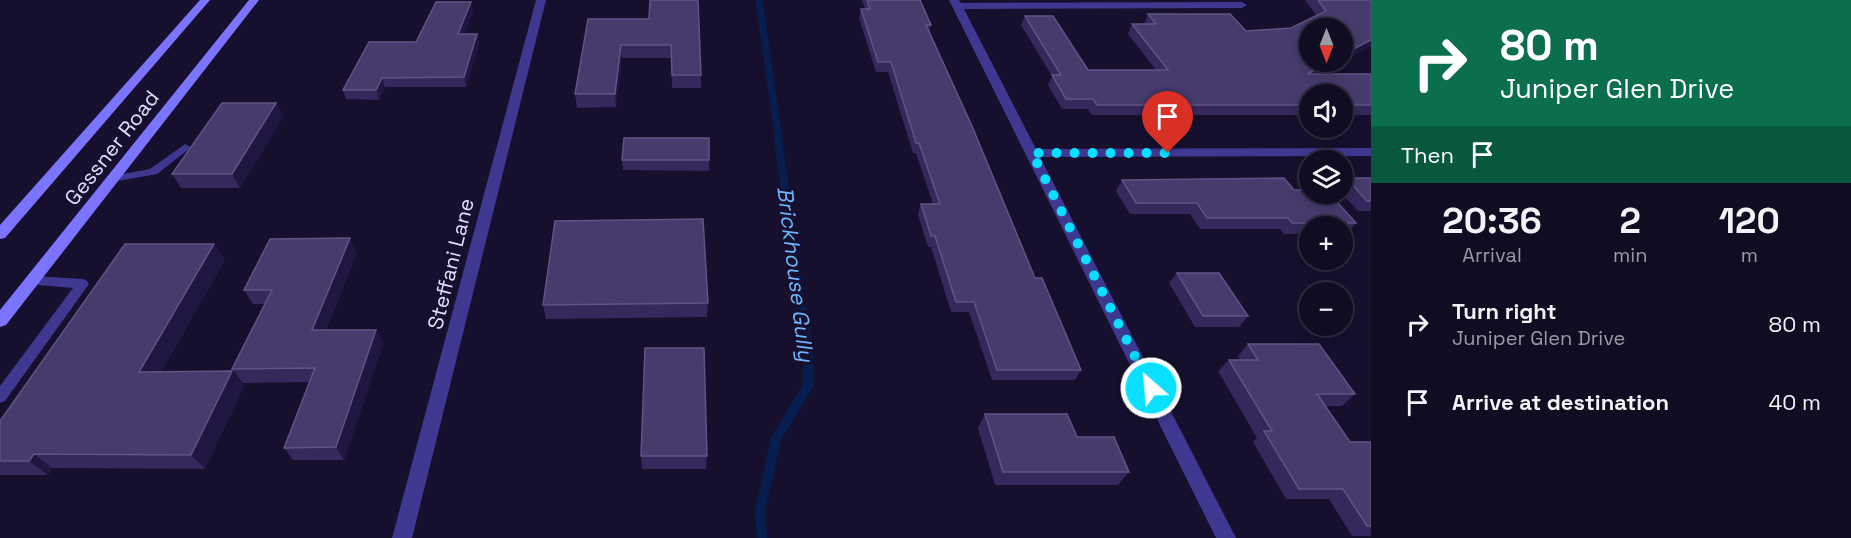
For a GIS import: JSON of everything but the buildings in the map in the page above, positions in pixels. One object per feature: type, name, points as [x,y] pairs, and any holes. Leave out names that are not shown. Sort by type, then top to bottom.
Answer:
[{"type":"main road","name":"Gessner Road","points":[[0,234],[206,0]]},
{"type":"main road","name":"Gessner Road","points":[[0,321],[254,0]]},
{"type":"street","name":"Steffani Lane","points":[[402,538],[541,0]]},
{"type":"street","points":[[1226,538],[956,3],[1242,5]]},
{"type":"street","points":[[1032,153],[1371,152]]},
{"type":"lane","points":[[112,179],[153,172],[185,147]]},
{"type":"lane","points":[[0,397],[83,284],[32,281]]},
{"type":"waterway","name":"Brickhouse Gully","points":[[759,0],[779,141]]},
{"type":"waterway","name":"Brickhouse Gully","points":[[778,139],[803,317]]},
{"type":"waterway","name":"Brickhouse Gully","points":[[762,538],[760,511],[776,439],[808,386],[808,350],[803,315]]},
{"type":"route","points":[[1151,388],[1032,153],[1168,153]]}]
